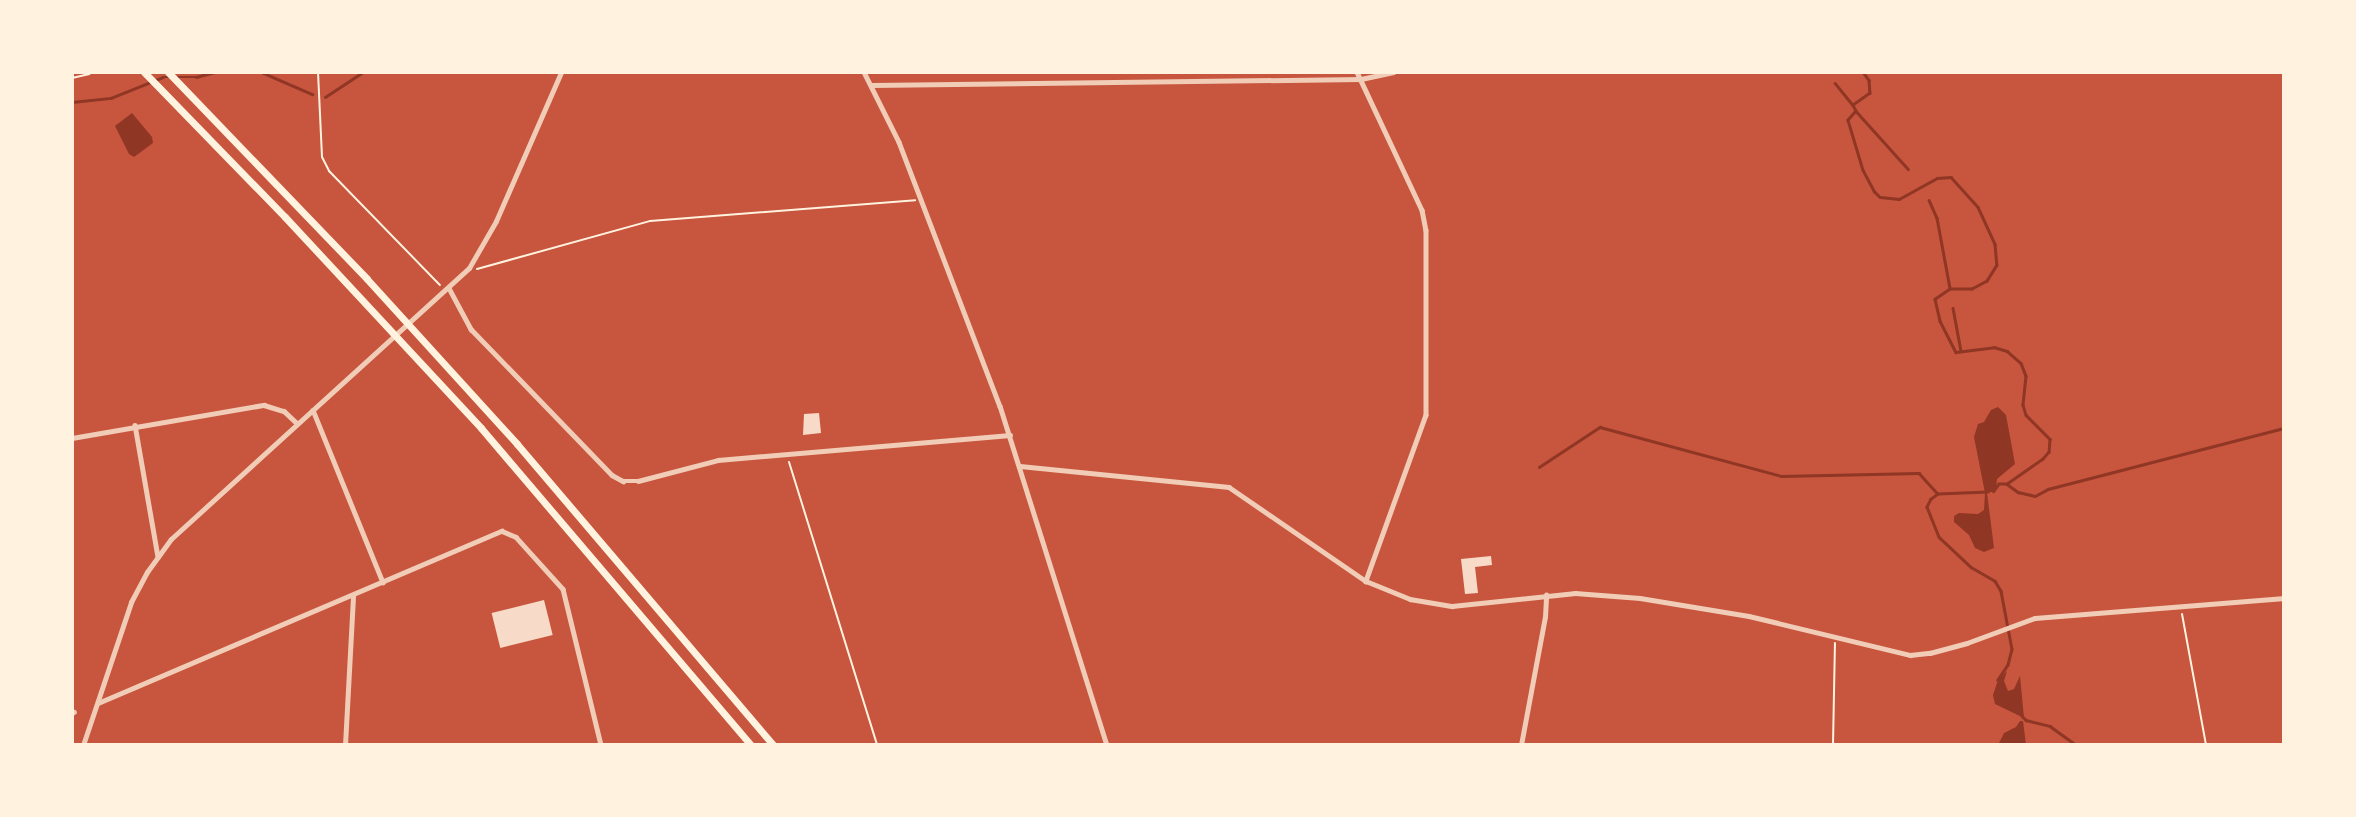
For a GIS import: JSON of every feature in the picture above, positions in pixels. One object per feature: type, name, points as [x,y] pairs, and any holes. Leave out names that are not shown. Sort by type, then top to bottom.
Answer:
[{"type":"highway","points":[[144,72],[295,227],[481,428],[751,745]]},
{"type":"highway","points":[[168,72],[359,270],[508,434],[671,621],[773,745]]},
{"type":"street","points":[[83,745],[131,602],[158,556],[171,539],[297,423],[425,311],[469,268],[496,221],[561,72]]},
{"type":"street","points":[[864,72],[899,142],[1010,435],[1107,745]]},
{"type":"street","points":[[1357,72],[1422,210],[1426,244],[1426,415],[1366,581]]},
{"type":"street","points":[[872,85],[1361,79],[1392,72]]},
{"type":"street","points":[[447,289],[471,329],[612,475],[623,481],[638,481],[718,460],[1010,435]]},
{"type":"street","points":[[72,438],[135,425],[264,405],[284,411],[297,423]]},
{"type":"street","points":[[313,410],[383,582]]},
{"type":"street","points":[[135,425],[158,556]]},
{"type":"street","points":[[1020,466],[1229,487],[1366,581],[1410,599],[1452,606],[1582,593],[1681,602],[1910,655],[1930,653],[2017,624],[2056,615],[2284,598]]},
{"type":"street","points":[[97,703],[502,531],[516,537],[563,589],[601,745]]},
{"type":"street","points":[[1521,745],[1545,617],[1546,595]]},
{"type":"street","points":[[345,745],[353,596]]},
{"type":"path","points":[[318,72],[322,157],[329,171],[447,289]]},
{"type":"path","points":[[72,78],[90,74]]},
{"type":"path","points":[[469,268],[482,269],[650,220],[919,200]]},
{"type":"path","points":[[787,454],[877,745]]},
{"type":"path","points":[[2181,606],[2206,745]]},
{"type":"path","points":[[1833,745],[1835,638]]},
{"type":"shaded area","points":[[132,113],[152,137],[153,143],[134,157],[129,154],[115,126]]},
{"type":"shaded area","points":[[1998,407],[2006,415],[2015,464],[1997,479],[1996,491],[1987,493],[1994,548],[1984,552],[1975,548],[1969,535],[1954,522],[1954,516],[1959,513],[1978,514],[1984,510],[1985,493],[1974,437],[1978,424],[1984,422],[1991,410]]},
{"type":"shaded area","points":[[2007,671],[2004,681],[2008,691],[2014,689],[2020,676],[2024,718],[1995,704],[1993,695],[1998,680]]},
{"type":"shaded area","points":[[2023,721],[2026,745],[1998,745],[2004,733],[2016,727]]},
{"type":"building","points":[[819,413],[821,433],[803,435],[804,414]]},
{"type":"building","points":[[1491,556],[1492,565],[1475,567],[1478,593],[1465,594],[1461,559]]},
{"type":"building","points":[[544,600],[553,635],[500,648],[492,613]]},
{"type":"waterway","points":[[177,77],[196,77],[215,72]]},
{"type":"waterway","points":[[261,72],[312,94]]},
{"type":"waterway","points":[[325,97],[363,72]]},
{"type":"waterway","points":[[1863,72],[1869,80],[1870,93],[1853,105],[1856,111],[1848,120],[1863,170],[1874,191],[1880,197],[1899,199],[1937,178],[1951,177],[1978,207],[1995,244],[1997,265],[1987,281],[1972,289],[1950,289],[1935,299],[1940,321],[1956,352],[1994,347],[2007,351],[2021,363],[2026,376],[2023,405],[2026,415],[2050,439],[2049,452],[2043,459],[2007,484],[1999,484],[1994,491]]},
{"type":"waterway","points":[[72,102],[111,98],[163,77],[170,77]]},
{"type":"waterway","points":[[1835,83],[1853,105]]},
{"type":"waterway","points":[[1856,111],[1908,169]]},
{"type":"waterway","points":[[1929,200],[1937,218],[1950,288]]},
{"type":"waterway","points":[[1953,308],[1961,351]]},
{"type":"waterway","points":[[1539,467],[1600,427],[1781,476],[1919,473],[1937,493]]},
{"type":"waterway","points":[[2007,484],[2018,492],[2035,496],[2048,489],[2284,428]]},
{"type":"waterway","points":[[1988,492],[1938,494],[1931,499],[1927,507],[1939,537],[1971,567],[1995,581],[2001,591],[2012,649],[2008,665],[1998,680]]},
{"type":"waterway","points":[[2022,716],[2026,720],[2050,726],[2076,745]]}]
